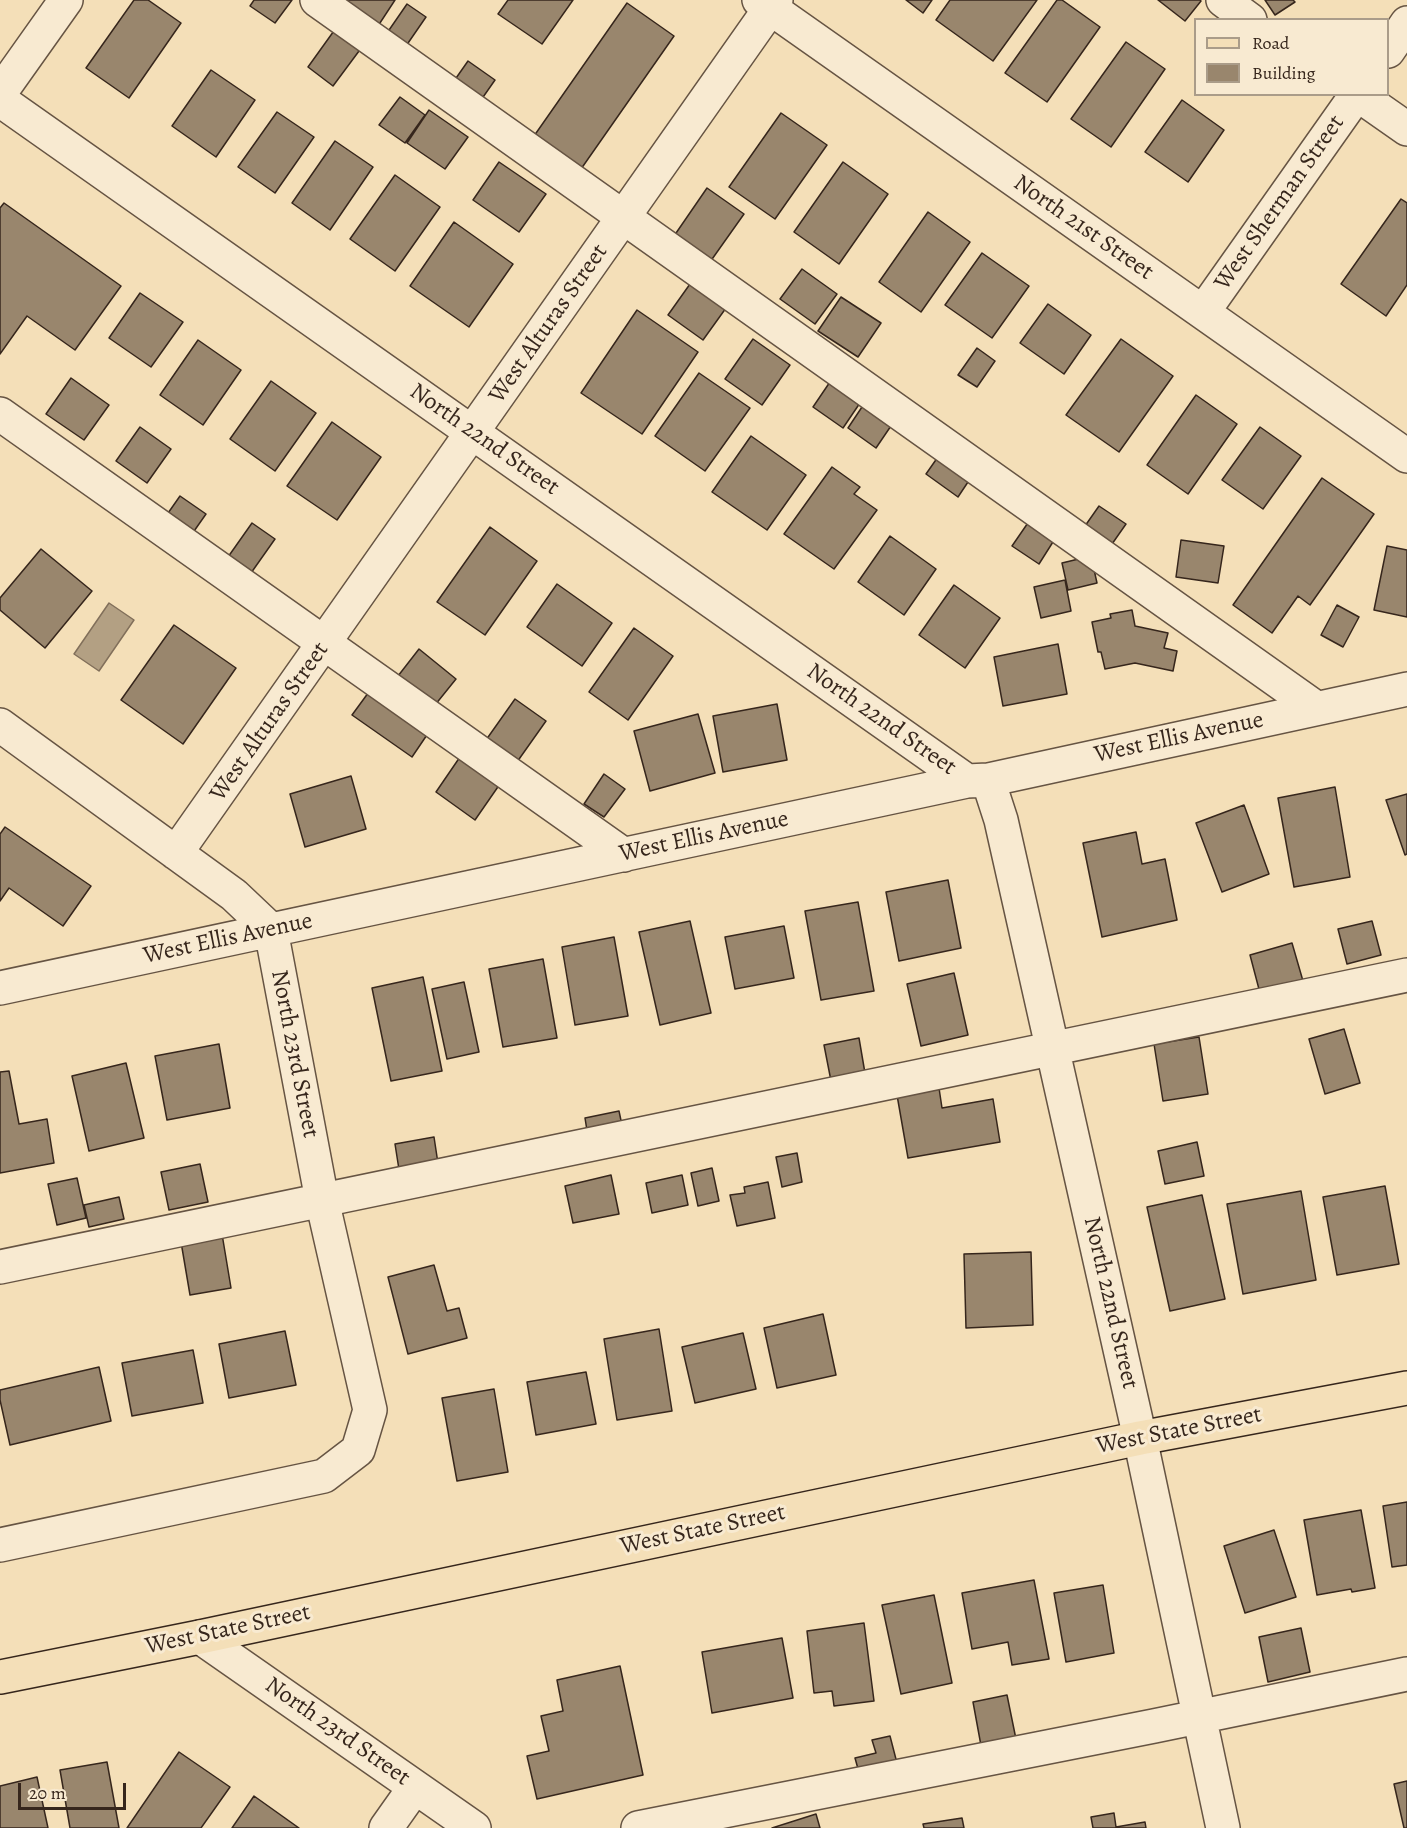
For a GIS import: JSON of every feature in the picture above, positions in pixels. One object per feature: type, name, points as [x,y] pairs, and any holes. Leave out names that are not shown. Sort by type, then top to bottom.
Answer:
[{"type":"main road","name":"West State Street","points":[[0,1677],[1140,1438],[1407,1388]]},
{"type":"street","points":[[0,93],[66,0]]},
{"type":"street","points":[[317,0],[1317,708]]},
{"type":"street","points":[[1223,0],[1247,18]]},
{"type":"street","name":"West Alturas Street","points":[[176,854],[624,217],[768,3]]},
{"type":"street","name":"North 21st Street","points":[[768,3],[1407,456]]},
{"type":"street","points":[[1389,50],[1407,23]]},
{"type":"street","name":"West Sherman Street","points":[[1203,312],[1356,96]]},
{"type":"street","points":[[1358,96],[1407,129]]},
{"type":"street","name":"North 22nd Street","points":[[0,100],[472,432],[978,780],[1001,820],[1140,1438],[1223,1828]]},
{"type":"street","points":[[0,414],[624,855]]},
{"type":"street","name":"West Ellis Avenue","points":[[0,988],[1407,688]]},
{"type":"street","points":[[0,725],[234,895],[271,930]]},
{"type":"street","name":"North 23rd Street","points":[[0,1545],[324,1476],[348,1457],[370,1410],[322,1200],[271,930]]},
{"type":"street","points":[[0,1267],[1407,975]]},
{"type":"street","name":"North 23rd Street","points":[[200,1636],[474,1828]]},
{"type":"street","points":[[638,1828],[1407,1674]]},
{"type":"street","points":[[386,1828],[414,1787]]},
{"type":"shaded area","points":[[109,603],[134,620],[99,671],[74,654]]},
{"type":"building","points":[[134,0],[148,0],[181,23],[129,98],[86,68]]},
{"type":"building","points":[[254,0],[292,0],[275,23],[250,6]]},
{"type":"building","points":[[345,0],[395,0],[376,29]]},
{"type":"building","points":[[508,0],[573,0],[542,44],[498,14]]},
{"type":"building","points":[[906,0],[932,0],[923,13]]},
{"type":"building","points":[[950,0],[1037,0],[993,61],[936,20]]},
{"type":"building","points":[[1057,0],[1062,0],[1100,27],[1047,102],[1005,73]]},
{"type":"building","points":[[1158,0],[1200,0],[1201,1],[1185,21]]},
{"type":"building","points":[[1265,0],[1293,0],[1295,2],[1275,15]]},
{"type":"building","points":[[627,3],[674,36],[581,169],[534,136]]},
{"type":"building","points":[[407,4],[426,17],[406,46],[387,33]]},
{"type":"building","points":[[336,28],[362,47],[333,86],[308,67]]},
{"type":"building","points":[[1126,42],[1165,69],[1111,147],[1071,119]]},
{"type":"building","points":[[468,61],[495,80],[481,100],[454,81]]},
{"type":"building","points":[[211,70],[255,100],[216,157],[172,126]]},
{"type":"building","points":[[400,97],[425,115],[405,143],[379,125]]},
{"type":"building","points":[[1182,100],[1224,130],[1188,182],[1145,152]]},
{"type":"building","points":[[429,110],[468,137],[445,169],[407,143]]},
{"type":"building","points":[[277,112],[314,137],[275,193],[238,167]]},
{"type":"building","points":[[781,113],[827,145],[775,219],[729,187]]},
{"type":"building","points":[[335,141],[373,167],[330,230],[292,203]]},
{"type":"building","points":[[499,162],[546,194],[519,232],[473,200]]},
{"type":"building","points":[[843,162],[888,194],[839,264],[794,232]]},
{"type":"building","points":[[395,175],[440,207],[395,271],[350,239]]},
{"type":"building","points":[[707,188],[744,214],[710,262],[674,236]]},
{"type":"building","points":[[1401,199],[1407,203],[1407,285],[1386,316],[1341,284]]},
{"type":"building","points":[[4,203],[121,286],[75,350],[27,316],[0,354],[0,208]]},
{"type":"building","points":[[928,212],[970,242],[921,312],[879,282]]},
{"type":"building","points":[[454,222],[513,264],[469,327],[410,286]]},
{"type":"building","points":[[982,253],[1029,286],[992,338],[945,305]]},
{"type":"building","points":[[802,269],[837,294],[815,324],[780,299]]},
{"type":"building","points":[[690,284],[726,308],[703,340],[668,315]]},
{"type":"building","points":[[140,293],[183,322],[151,367],[109,338]]},
{"type":"building","points":[[841,297],[881,323],[858,357],[818,331]]},
{"type":"building","points":[[1048,304],[1091,335],[1064,374],[1020,343]]},
{"type":"building","points":[[637,310],[698,352],[642,434],[581,393]]},
{"type":"building","points":[[753,339],[790,365],[762,405],[725,379]]},
{"type":"building","points":[[1121,339],[1173,376],[1119,452],[1066,415]]},
{"type":"building","points":[[198,340],[241,370],[203,425],[160,395]]},
{"type":"building","points":[[977,348],[995,361],[977,387],[958,375]]},
{"type":"building","points":[[699,373],[750,408],[705,471],[655,436]]},
{"type":"building","points":[[834,376],[864,397],[843,428],[813,407]]},
{"type":"building","points":[[71,378],[109,405],[84,440],[46,414]]},
{"type":"building","points":[[271,381],[316,413],[275,471],[230,439]]},
{"type":"building","points":[[1196,395],[1237,424],[1188,494],[1147,465]]},
{"type":"building","points":[[866,401],[895,420],[876,448],[848,428]]},
{"type":"building","points":[[332,422],[381,457],[337,520],[287,486]]},
{"type":"building","points":[[140,427],[171,449],[147,483],[116,461]]},
{"type":"building","points":[[1260,427],[1301,456],[1263,509],[1222,480]]},
{"type":"building","points":[[751,436],[806,475],[767,530],[712,492]]},
{"type":"building","points":[[940,454],[972,476],[958,497],[926,474]]},
{"type":"building","points":[[832,467],[860,487],[854,494],[877,510],[834,569],[784,534]]},
{"type":"building","points":[[1322,478],[1374,514],[1310,605],[1298,596],[1272,633],[1233,605]]},
{"type":"building","points":[[180,496],[206,514],[192,534],[166,516]]},
{"type":"building","points":[[1099,506],[1126,524],[1112,544],[1085,526]]},
{"type":"building","points":[[1032,517],[1058,534],[1039,564],[1012,546]]},
{"type":"building","points":[[252,523],[275,539],[251,573],[228,557]]},
{"type":"building","points":[[490,527],[537,561],[485,635],[437,602]]},
{"type":"building","points":[[890,536],[936,569],[904,615],[858,582]]},
{"type":"building","points":[[1181,540],[1224,546],[1218,583],[1176,577]]},
{"type":"building","points":[[1387,546],[1407,550],[1407,617],[1374,610]]},
{"type":"building","points":[[41,549],[92,591],[45,648],[0,610],[0,598]]},
{"type":"building","points":[[1091,556],[1097,583],[1068,590],[1062,563]]},
{"type":"building","points":[[1065,580],[1071,611],[1041,618],[1034,587]]},
{"type":"building","points":[[557,584],[612,623],[582,666],[527,627]]},
{"type":"building","points":[[954,585],[1000,618],[965,668],[919,635]]},
{"type":"building","points":[[1337,605],[1359,617],[1343,647],[1321,635]]},
{"type":"building","points":[[1132,610],[1135,626],[1168,633],[1164,648],[1177,651],[1173,671],[1135,663],[1105,669],[1101,652],[1098,652],[1092,622],[1111,618],[1110,614]]},
{"type":"building","points":[[174,625],[236,668],[183,744],[121,700]]},
{"type":"building","points":[[634,628],[673,656],[628,720],[589,692]]},
{"type":"building","points":[[1058,644],[1067,694],[1003,706],[994,657]]},
{"type":"building","points":[[419,649],[456,679],[435,705],[398,676]]},
{"type":"building","points":[[374,685],[433,726],[412,757],[352,715]]},
{"type":"building","points":[[515,699],[546,721],[517,762],[486,740]]},
{"type":"building","points":[[777,704],[787,760],[723,772],[713,716]]},
{"type":"building","points":[[698,714],[715,773],[650,791],[634,731]]},
{"type":"building","points":[[462,754],[502,781],[475,820],[436,792]]},
{"type":"building","points":[[604,774],[625,789],[604,817],[584,804]]},
{"type":"building","points":[[351,776],[366,829],[305,847],[290,794]]},
{"type":"building","points":[[1335,787],[1350,877],[1294,887],[1278,798]]},
{"type":"building","points":[[1407,794],[1407,854],[1405,855],[1386,800]]},
{"type":"building","points":[[1244,805],[1269,874],[1222,892],[1196,823]]},
{"type":"building","points":[[5,827],[91,886],[63,926],[9,888],[0,901],[0,834]]},
{"type":"building","points":[[1136,832],[1142,864],[1165,859],[1177,920],[1102,937],[1083,843]]},
{"type":"building","points":[[948,880],[961,948],[899,961],[886,892]]},
{"type":"building","points":[[858,902],[874,991],[821,1000],[805,911]]},
{"type":"building","points":[[690,921],[711,1013],[660,1025],[639,932]]},
{"type":"building","points":[[1372,921],[1381,955],[1347,964],[1338,929]]},
{"type":"building","points":[[784,926],[794,978],[735,989],[725,937]]},
{"type":"building","points":[[614,937],[628,1016],[575,1025],[562,947]]},
{"type":"building","points":[[1292,943],[1303,981],[1260,993],[1250,955]]},
{"type":"building","points":[[543,959],[557,1038],[503,1047],[489,969]]},
{"type":"building","points":[[954,973],[968,1035],[921,1046],[907,984]]},
{"type":"building","points":[[423,977],[442,1071],[391,1081],[372,988]]},
{"type":"building","points":[[464,982],[479,1052],[447,1059],[432,989]]},
{"type":"building","points":[[1344,1029],[1360,1083],[1325,1094],[1309,1039]]},
{"type":"building","points":[[1199,1037],[1208,1094],[1163,1101],[1154,1044]]},
{"type":"building","points":[[859,1038],[866,1079],[832,1086],[824,1045]]},
{"type":"building","points":[[219,1044],[230,1108],[167,1120],[155,1056]]},
{"type":"building","points":[[126,1063],[144,1138],[89,1151],[72,1076]]},
{"type":"building","points":[[9,1071],[19,1124],[47,1119],[54,1163],[0,1173],[0,1072]]},
{"type":"building","points":[[939,1088],[942,1108],[993,1099],[1000,1142],[908,1158],[897,1095]]},
{"type":"building","points":[[619,1111],[623,1130],[588,1137],[585,1118]]},
{"type":"building","points":[[434,1137],[439,1170],[400,1176],[395,1144]]},
{"type":"building","points":[[1197,1142],[1204,1176],[1165,1184],[1158,1151]]},
{"type":"building","points":[[797,1153],[802,1182],[782,1187],[776,1157]]},
{"type":"building","points":[[200,1164],[208,1202],[169,1210],[161,1172]]},
{"type":"building","points":[[712,1168],[719,1201],[698,1206],[691,1173]]},
{"type":"building","points":[[611,1175],[619,1214],[573,1223],[565,1186]]},
{"type":"building","points":[[682,1175],[688,1205],[652,1213],[646,1183]]},
{"type":"building","points":[[77,1178],[86,1218],[57,1225],[48,1184]]},
{"type":"building","points":[[768,1182],[775,1218],[737,1226],[730,1195],[745,1193],[744,1187]]},
{"type":"building","points":[[1385,1186],[1399,1264],[1337,1275],[1323,1197]]},
{"type":"building","points":[[1301,1191],[1316,1280],[1243,1294],[1227,1204]]},
{"type":"building","points":[[1202,1195],[1225,1299],[1170,1311],[1147,1207]]},
{"type":"building","points":[[119,1197],[124,1219],[89,1227],[84,1205]]},
{"type":"building","points":[[221,1228],[231,1288],[190,1295],[180,1236]]},
{"type":"building","points":[[1031,1252],[1033,1325],[966,1328],[964,1254]]},
{"type":"building","points":[[434,1265],[447,1311],[459,1308],[467,1338],[408,1354],[388,1277]]},
{"type":"building","points":[[823,1314],[836,1375],[777,1388],[764,1328]]},
{"type":"building","points":[[659,1329],[672,1411],[617,1420],[604,1339]]},
{"type":"building","points":[[285,1331],[296,1385],[229,1398],[219,1344]]},
{"type":"building","points":[[743,1333],[756,1389],[695,1403],[682,1347]]},
{"type":"building","points":[[193,1350],[203,1403],[132,1416],[122,1363]]},
{"type":"building","points":[[99,1367],[111,1421],[10,1445],[0,1390]]},
{"type":"building","points":[[586,1372],[596,1424],[536,1435],[527,1382]]},
{"type":"building","points":[[494,1389],[508,1472],[457,1481],[442,1398]]},
{"type":"building","points":[[1407,1502],[1407,1565],[1392,1567],[1383,1506]]},
{"type":"building","points":[[1361,1510],[1375,1588],[1352,1592],[1351,1589],[1317,1595],[1304,1520]]},
{"type":"building","points":[[1274,1530],[1296,1597],[1245,1613],[1224,1546]]},
{"type":"building","points":[[1034,1580],[1049,1659],[1012,1665],[1008,1642],[972,1649],[962,1593]]},
{"type":"building","points":[[1103,1585],[1114,1653],[1066,1662],[1054,1593]]},
{"type":"building","points":[[934,1595],[952,1683],[901,1694],[882,1605]]},
{"type":"building","points":[[864,1623],[874,1701],[834,1706],[832,1691],[814,1693],[807,1631]]},
{"type":"building","points":[[1301,1628],[1310,1672],[1268,1682],[1259,1637]]},
{"type":"building","points":[[782,1638],[793,1698],[712,1713],[702,1652]]},
{"type":"building","points":[[620,1666],[643,1775],[537,1799],[527,1756],[549,1751],[541,1716],[563,1711],[557,1680]]},
{"type":"building","points":[[1007,1695],[1017,1744],[982,1751],[973,1702]]},
{"type":"building","points":[[890,1736],[898,1767],[860,1776],[855,1758],[876,1753],[872,1740]]},
{"type":"building","points":[[179,1752],[230,1787],[201,1828],[127,1828]]},
{"type":"building","points":[[107,1762],[119,1828],[70,1828],[60,1770]]},
{"type":"building","points":[[37,1777],[48,1828],[0,1828],[0,1786]]},
{"type":"building","points":[[1407,1781],[1407,1828],[1404,1828],[1394,1784]]},
{"type":"building","points":[[254,1796],[299,1828],[232,1828]]},
{"type":"building","points":[[1114,1813],[1116,1827],[1145,1822],[1146,1828],[1093,1828],[1091,1817]]},
{"type":"building","points":[[816,1814],[820,1828],[772,1828]]},
{"type":"building","points":[[962,1818],[964,1828],[924,1828],[923,1824]]}]
